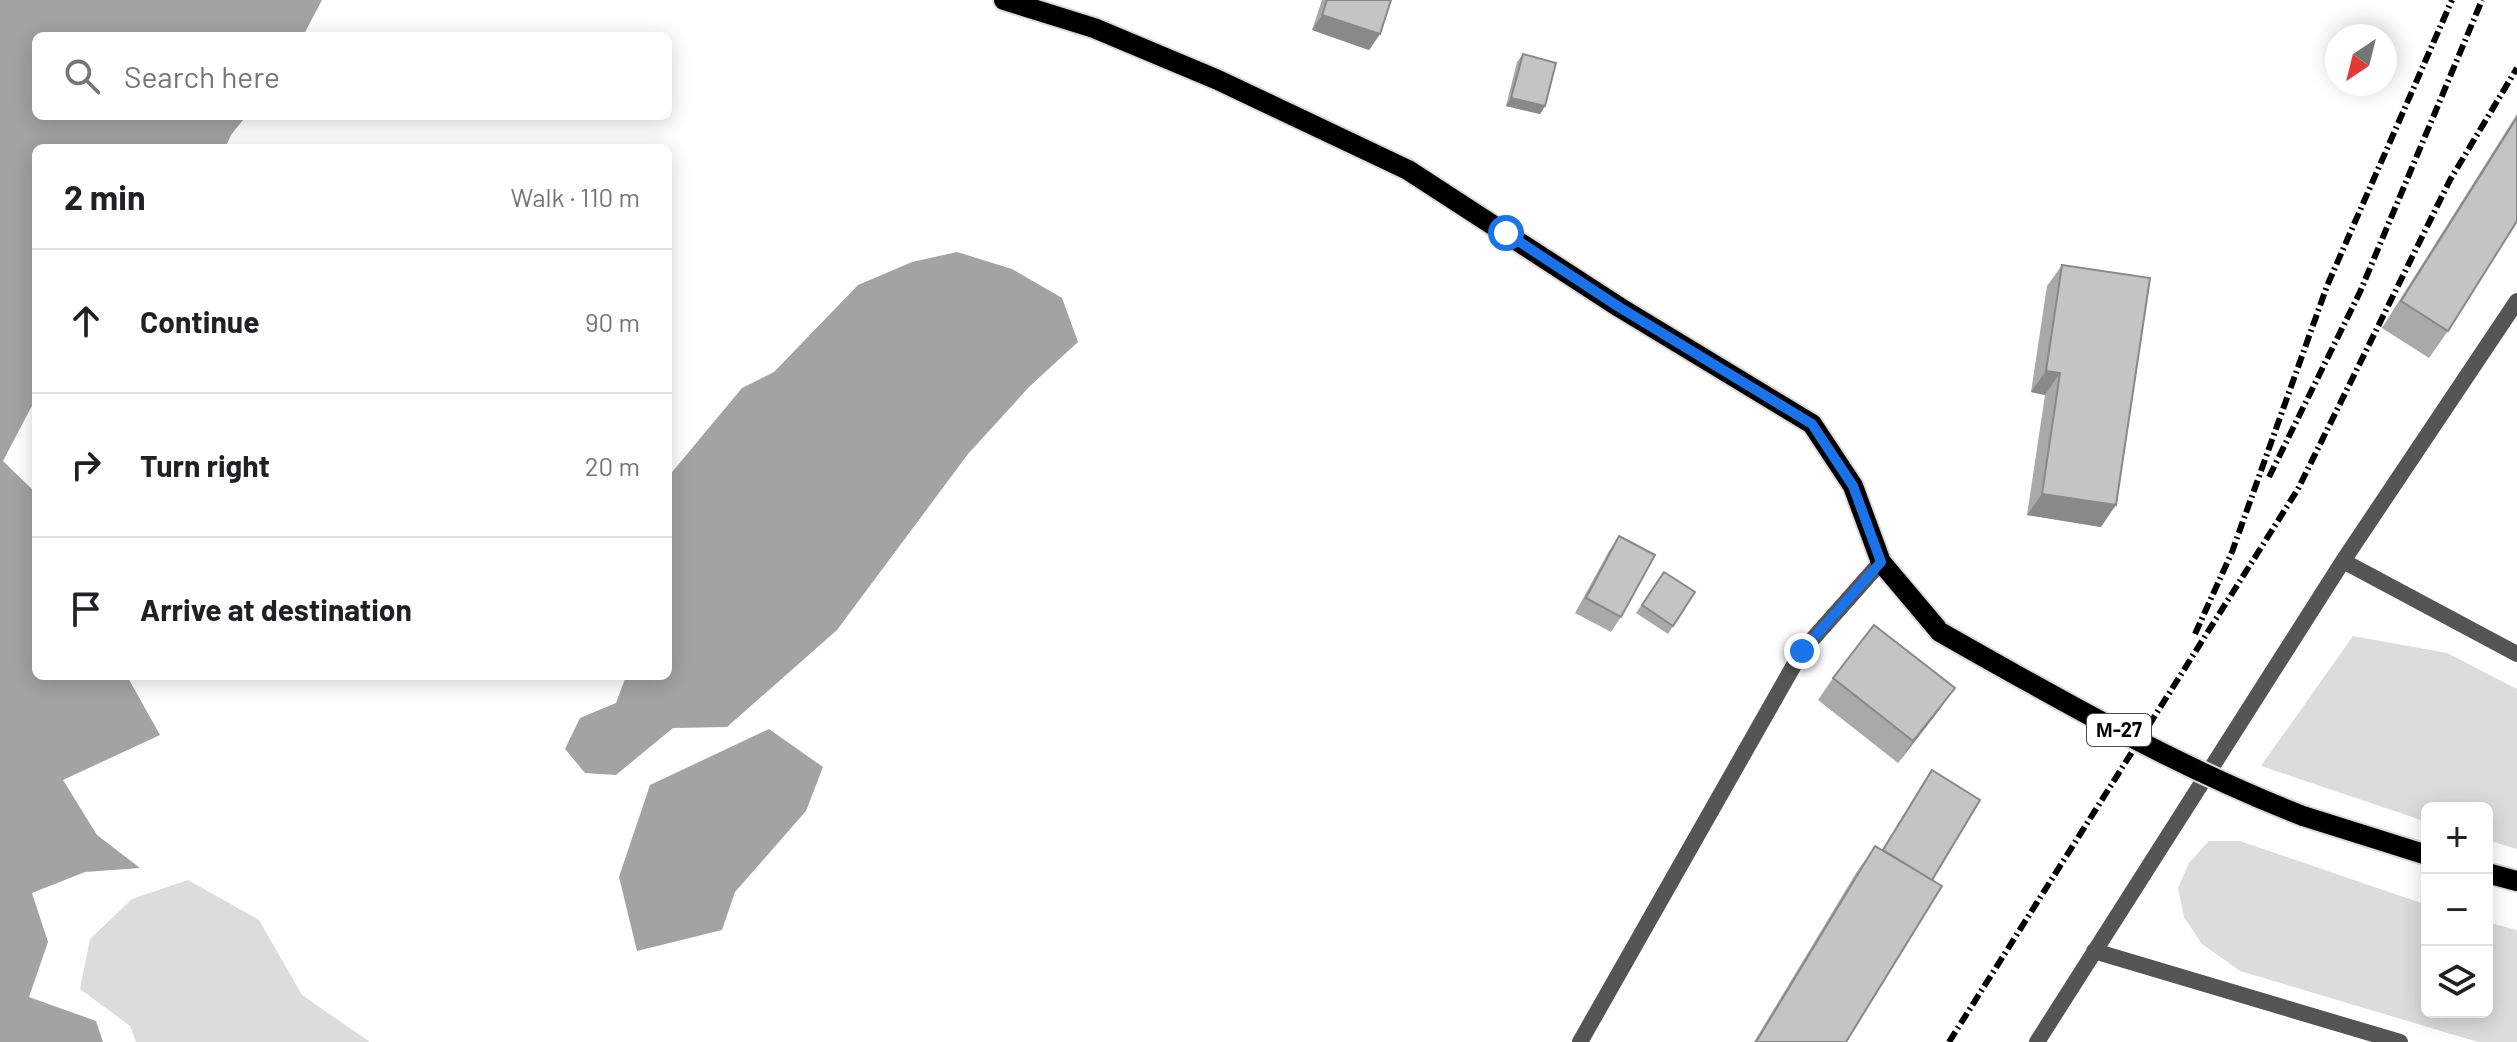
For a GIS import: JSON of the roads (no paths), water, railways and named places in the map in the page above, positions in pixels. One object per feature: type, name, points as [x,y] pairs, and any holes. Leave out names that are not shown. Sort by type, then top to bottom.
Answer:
[{"type":"main road","name":"М-27","points":[[1004,0],[1094,28],[1191,68],[1408,170],[1619,307],[1812,424],[1853,486],[1881,562],[1940,632],[2062,701],[2235,789],[2303,816],[2421,853]]},
{"type":"main road","points":[[2491,874],[2517,881]]},
{"type":"lane","points":[[2037,1042],[2343,561],[2517,301]]},
{"type":"lane","points":[[2343,561],[2517,654]]},
{"type":"lane","points":[[1580,1042],[1802,651],[1881,562]]},
{"type":"lane","points":[[2094,951],[2400,1042]]},
{"type":"railway","points":[[2195,634],[2232,552],[2327,286],[2452,0]]},
{"type":"railway","points":[[2269,477],[2360,292],[2482,0]]},
{"type":"railway","points":[[1949,1042],[2298,489],[2450,180],[2517,68]]}]
